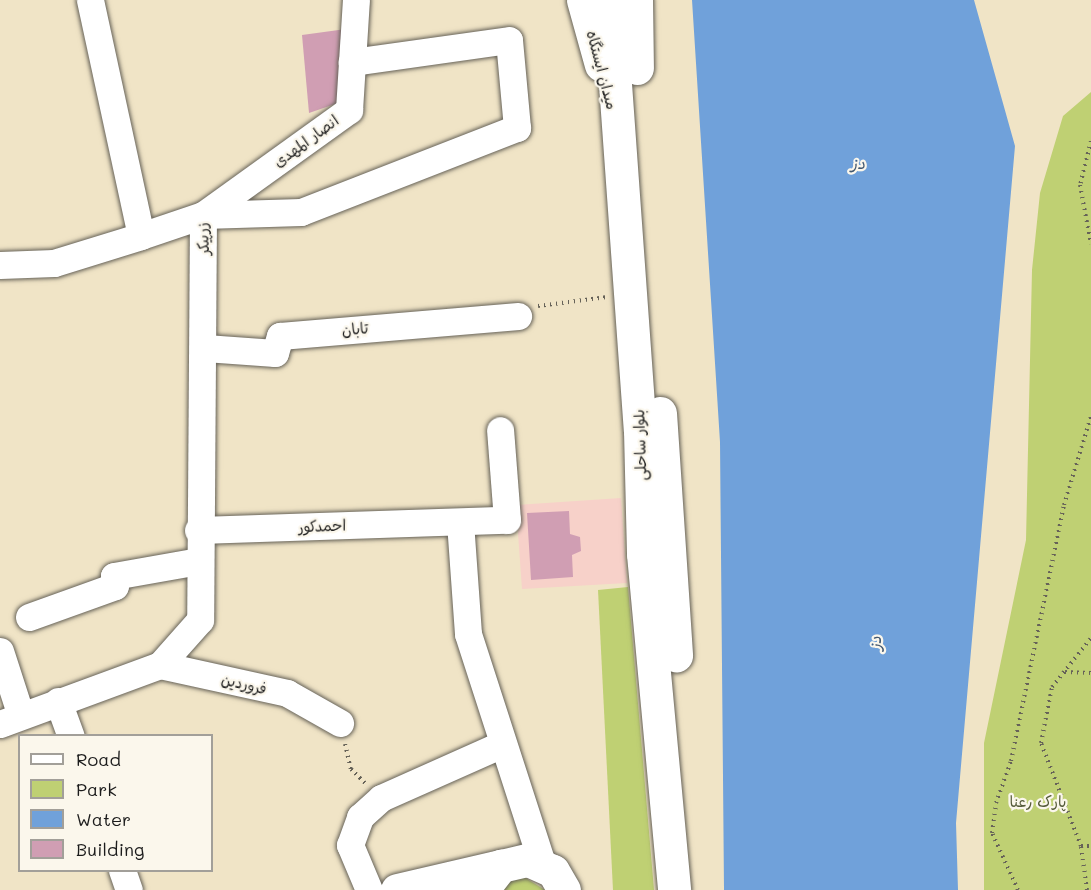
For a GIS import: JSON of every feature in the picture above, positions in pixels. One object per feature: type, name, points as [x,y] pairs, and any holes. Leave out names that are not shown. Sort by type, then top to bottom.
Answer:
[{"type":"main road","name":"میدان ایستگاه","points":[[583,0],[621,141]]},
{"type":"main road","name":"بلوار ساحلی","points":[[609,0],[631,296],[692,890]]},
{"type":"main road","name":"بلوار ساحلی","points":[[636,0],[657,553],[674,890]]},
{"type":"main road","points":[[398,890],[492,878],[514,860],[553,875],[567,873],[587,890]]},
{"type":"lane","points":[[90,0],[141,236]]},
{"type":"lane","name":"انصار المهدی","points":[[203,215],[349,110],[356,0]]},
{"type":"lane","points":[[203,215],[301,212],[517,128],[509,40],[352,62]]},
{"type":"lane","name":"زرپیکر","points":[[0,265],[54,263],[203,215],[205,348],[198,530]]},
{"type":"lane","name":"تابان","points":[[205,348],[275,353],[280,336],[518,316]]},
{"type":"lane","name":"احمدکور","points":[[198,530],[507,520],[500,430]]},
{"type":"lane","points":[[460,522],[468,634],[500,745],[553,875]]},
{"type":"lane","points":[[0,651],[10,719],[160,665],[200,620],[198,530]]},
{"type":"lane","points":[[29,617],[115,586],[114,576],[199,561]]},
{"type":"lane","name":"فروردین","points":[[160,665],[287,693],[340,723]]},
{"type":"lane","points":[[58,700],[72,734]]},
{"type":"lane","points":[[369,890],[351,845],[360,817],[381,798],[500,745]]},
{"type":"lane","points":[[123,872],[129,890]]},
{"type":"path","points":[[1091,141],[1080,185],[1091,244]]},
{"type":"path","points":[[518,316],[549,301],[631,296]]},
{"type":"path","points":[[1018,890],[992,833],[996,803],[1011,761],[1064,505],[1091,416]]},
{"type":"path","points":[[1087,890],[1081,846],[1041,743],[1044,705],[1064,672],[1091,638]]},
{"type":"path","points":[[1064,672],[1091,673]]},
{"type":"path","points":[[340,723],[351,769],[381,798]]},
{"type":"path","points":[[1081,846],[1091,846]]},
{"type":"shaded area","points":[[621,498],[627,583],[522,589],[516,505]]},
{"type":"green space","name":"پارک رعنا","points":[[1091,92],[1091,890],[984,890],[984,743],[1026,540],[1032,270],[1040,193],[1063,116]]},
{"type":"green space","points":[[628,587],[654,890],[613,890],[598,590]]},
{"type":"green space","points":[[524,877],[545,890],[502,890],[508,882]]},
{"type":"water","name":"دز","points":[[692,0],[974,0],[1015,146],[956,823],[958,890],[724,890],[720,442]]},
{"type":"building","points":[[346,29],[341,102],[309,113],[302,35]]},
{"type":"building","points":[[569,511],[570,534],[580,537],[581,551],[572,555],[573,577],[531,580],[527,513]]}]
